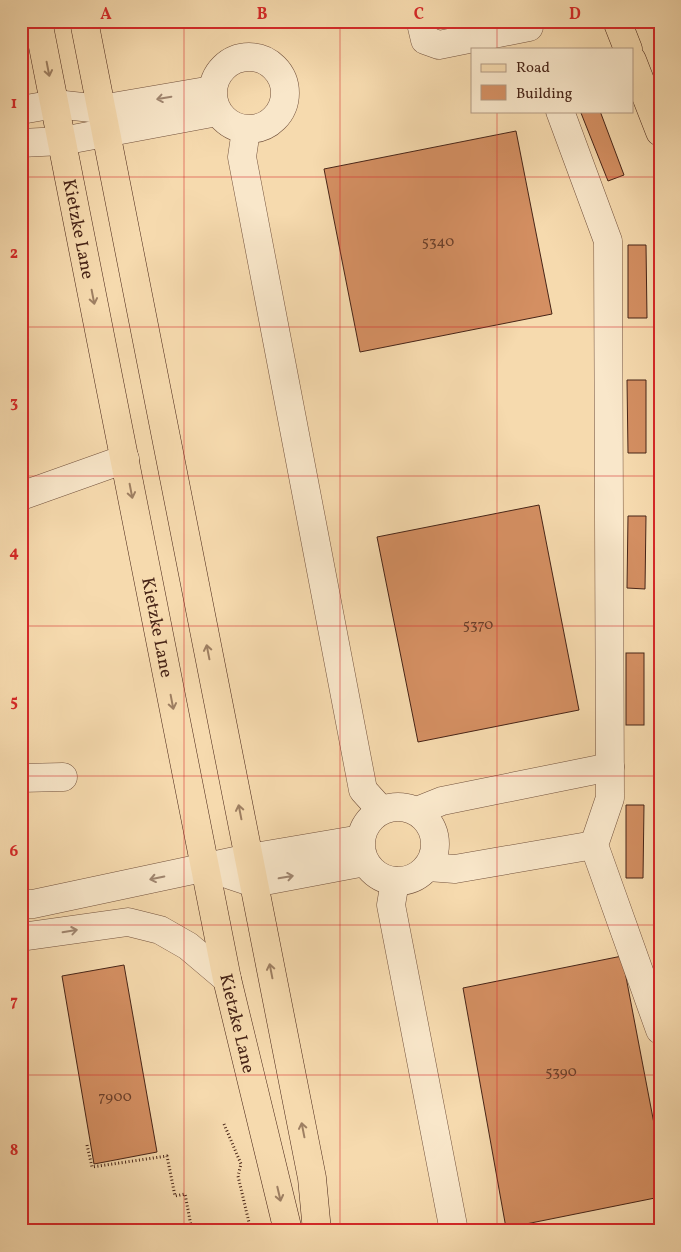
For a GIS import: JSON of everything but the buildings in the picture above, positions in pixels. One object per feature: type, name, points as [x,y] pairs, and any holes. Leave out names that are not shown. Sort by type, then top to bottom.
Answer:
[{"type":"main road","name":"Kietzke Lane","points":[[38,21],[227,979],[288,1231]]},
{"type":"main road","points":[[84,21],[312,1178],[317,1231]]},
{"type":"main road","points":[[617,21],[628,48]]},
{"type":"main road","points":[[634,65],[660,132]]},
{"type":"main road","points":[[312,1178],[324,1199],[334,1231]]},
{"type":"street","points":[[421,23],[425,40],[439,45],[530,32]]},
{"type":"street","points":[[254,57],[266,61],[276,69],[283,80],[286,92],[284,104],[278,115],[269,124],[258,129],[246,130],[225,121],[215,101],[215,78],[222,69],[242,58],[254,57]]},
{"type":"street","points":[[21,143],[62,141],[104,120],[215,101]]},
{"type":"street","points":[[21,110],[55,104],[104,120]]},
{"type":"street","points":[[560,112],[608,240],[610,798],[594,845],[660,1030]]},
{"type":"street","points":[[246,130],[242,157],[363,790],[381,810]]},
{"type":"street","points":[[21,496],[125,459]]},
{"type":"street","points":[[417,811],[442,801],[610,767]]},
{"type":"street","points":[[21,778],[63,777]]},
{"type":"street","points":[[392,807],[405,807],[417,811],[426,820],[434,837],[434,855],[428,866],[412,878],[395,881],[383,878],[373,871],[363,850],[364,827],[381,810],[392,807]]},
{"type":"street","points":[[428,866],[454,869],[594,845]]},
{"type":"street","points":[[21,904],[33,904],[205,867],[251,870],[363,850]]},
{"type":"street","points":[[395,881],[391,905],[454,1231]]},
{"type":"street","points":[[21,937],[128,922],[160,930],[188,946],[227,979]]},
{"type":"path","points":[[224,1124],[241,1164],[238,1176],[251,1231]]},
{"type":"path","points":[[87,1145],[92,1167],[167,1156],[175,1196],[185,1194],[192,1231]]}]
